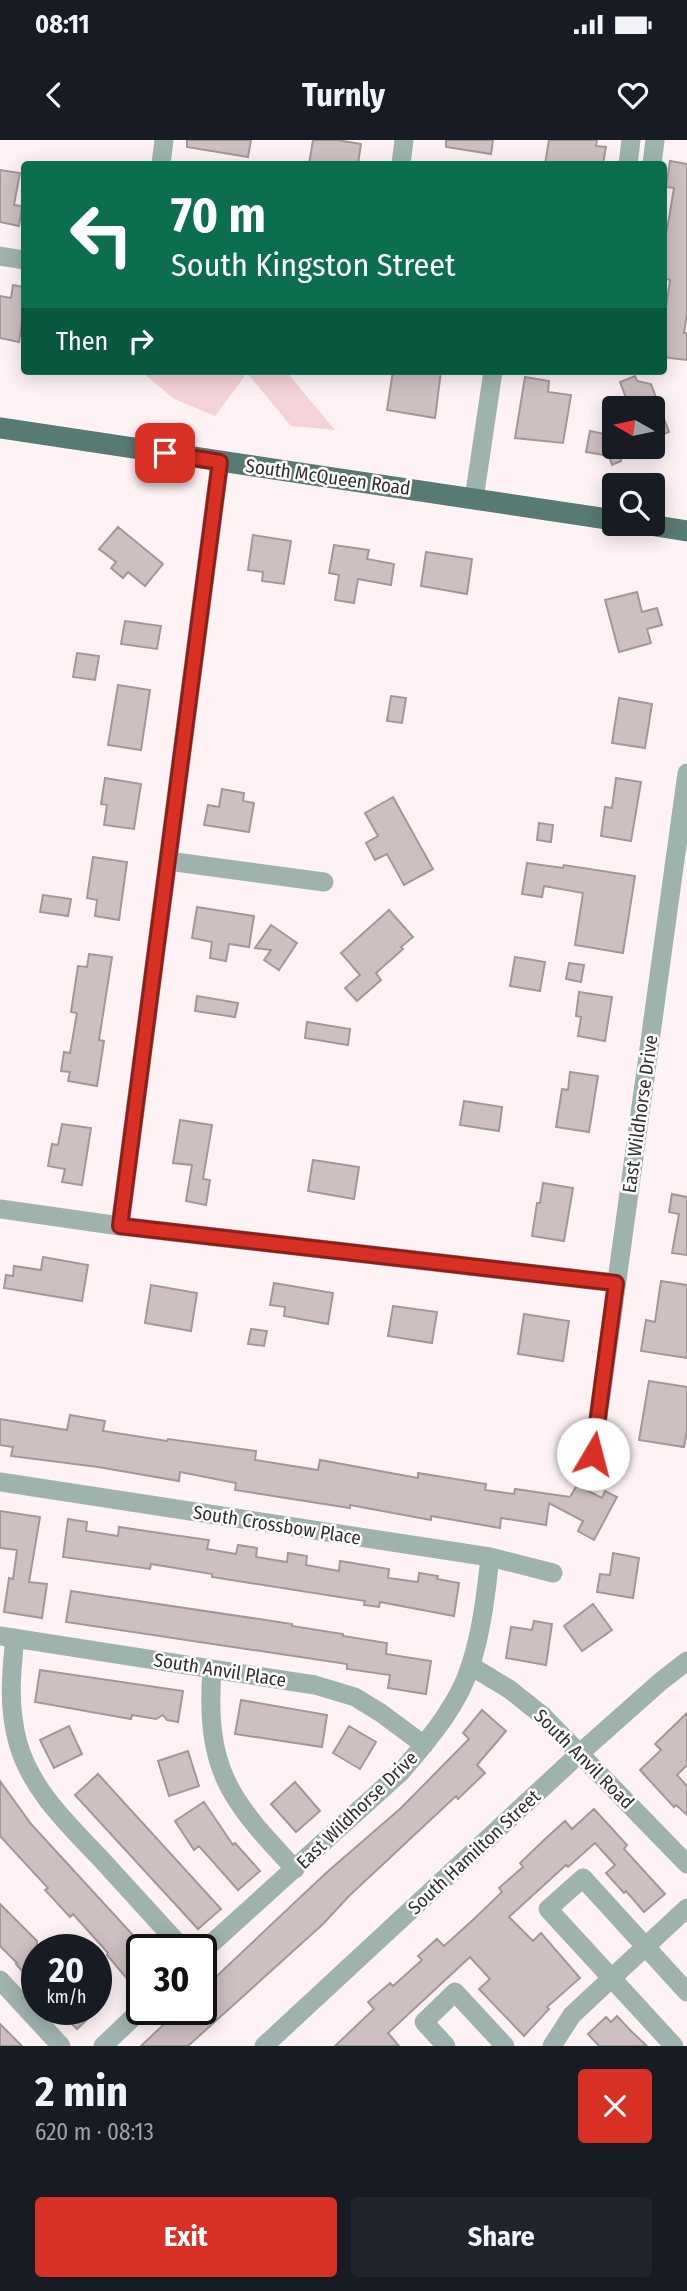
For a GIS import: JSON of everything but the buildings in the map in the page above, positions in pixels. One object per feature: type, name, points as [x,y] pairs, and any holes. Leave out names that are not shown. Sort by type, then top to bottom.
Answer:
[{"type":"main road","name":"South McQueen Road","points":[[0,428],[602,518]]},
{"type":"main road","points":[[665,527],[687,531]]},
{"type":"street","points":[[161,161],[164,140]]},
{"type":"street","points":[[401,161],[404,140]]},
{"type":"street","points":[[628,161],[631,140]]},
{"type":"street","points":[[652,161],[655,140]]},
{"type":"street","points":[[0,256],[21,260]]},
{"type":"street","points":[[474,499],[492,375]]},
{"type":"street","points":[[120,1226],[220,462]]},
{"type":"street","name":"East Wildhorse Drive","points":[[593,1454],[687,774]]},
{"type":"street","points":[[168,861],[324,882]]},
{"type":"street","points":[[0,1209],[120,1226],[616,1283]]},
{"type":"street","name":"South Crossbow Place","points":[[0,1482],[490,1558],[553,1573]]},
{"type":"street","name":"East Wildhorse Drive","points":[[217,1939],[401,1772],[424,1745],[451,1707],[471,1666],[484,1606],[490,1558]]},
{"type":"street","points":[[7,1637],[11,1710],[19,1746],[34,1781],[54,1809],[169,1934]]},
{"type":"street","name":"South Anvil Place","points":[[7,1637],[315,1685],[355,1698],[381,1713],[424,1745]]},
{"type":"street","name":"South Hamilton Street","points":[[264,2046],[579,1754],[687,1661]]},
{"type":"street","name":"South Anvil Road","points":[[471,1666],[509,1689],[543,1716],[687,1864]]},
{"type":"street","points":[[212,1669],[212,1731],[224,1779],[245,1814],[295,1869]]},
{"type":"street","points":[[674,2046],[548,1909],[583,1878],[687,1992]]},
{"type":"street","points":[[552,2046],[572,2015],[687,1908]]},
{"type":"street","points":[[0,1980],[61,2046]]},
{"type":"street","points":[[446,2046],[424,2022],[455,1992],[505,2046]]},
{"type":"street","points":[[103,2046],[126,2024]]},
{"type":"shaded area","points":[[146,375],[246,375],[215,416],[174,399]]},
{"type":"shaded area","points":[[249,375],[289,375],[335,430],[291,426]]},
{"type":"route","points":[[165,453],[220,462],[120,1226],[616,1283],[593,1454]]}]
